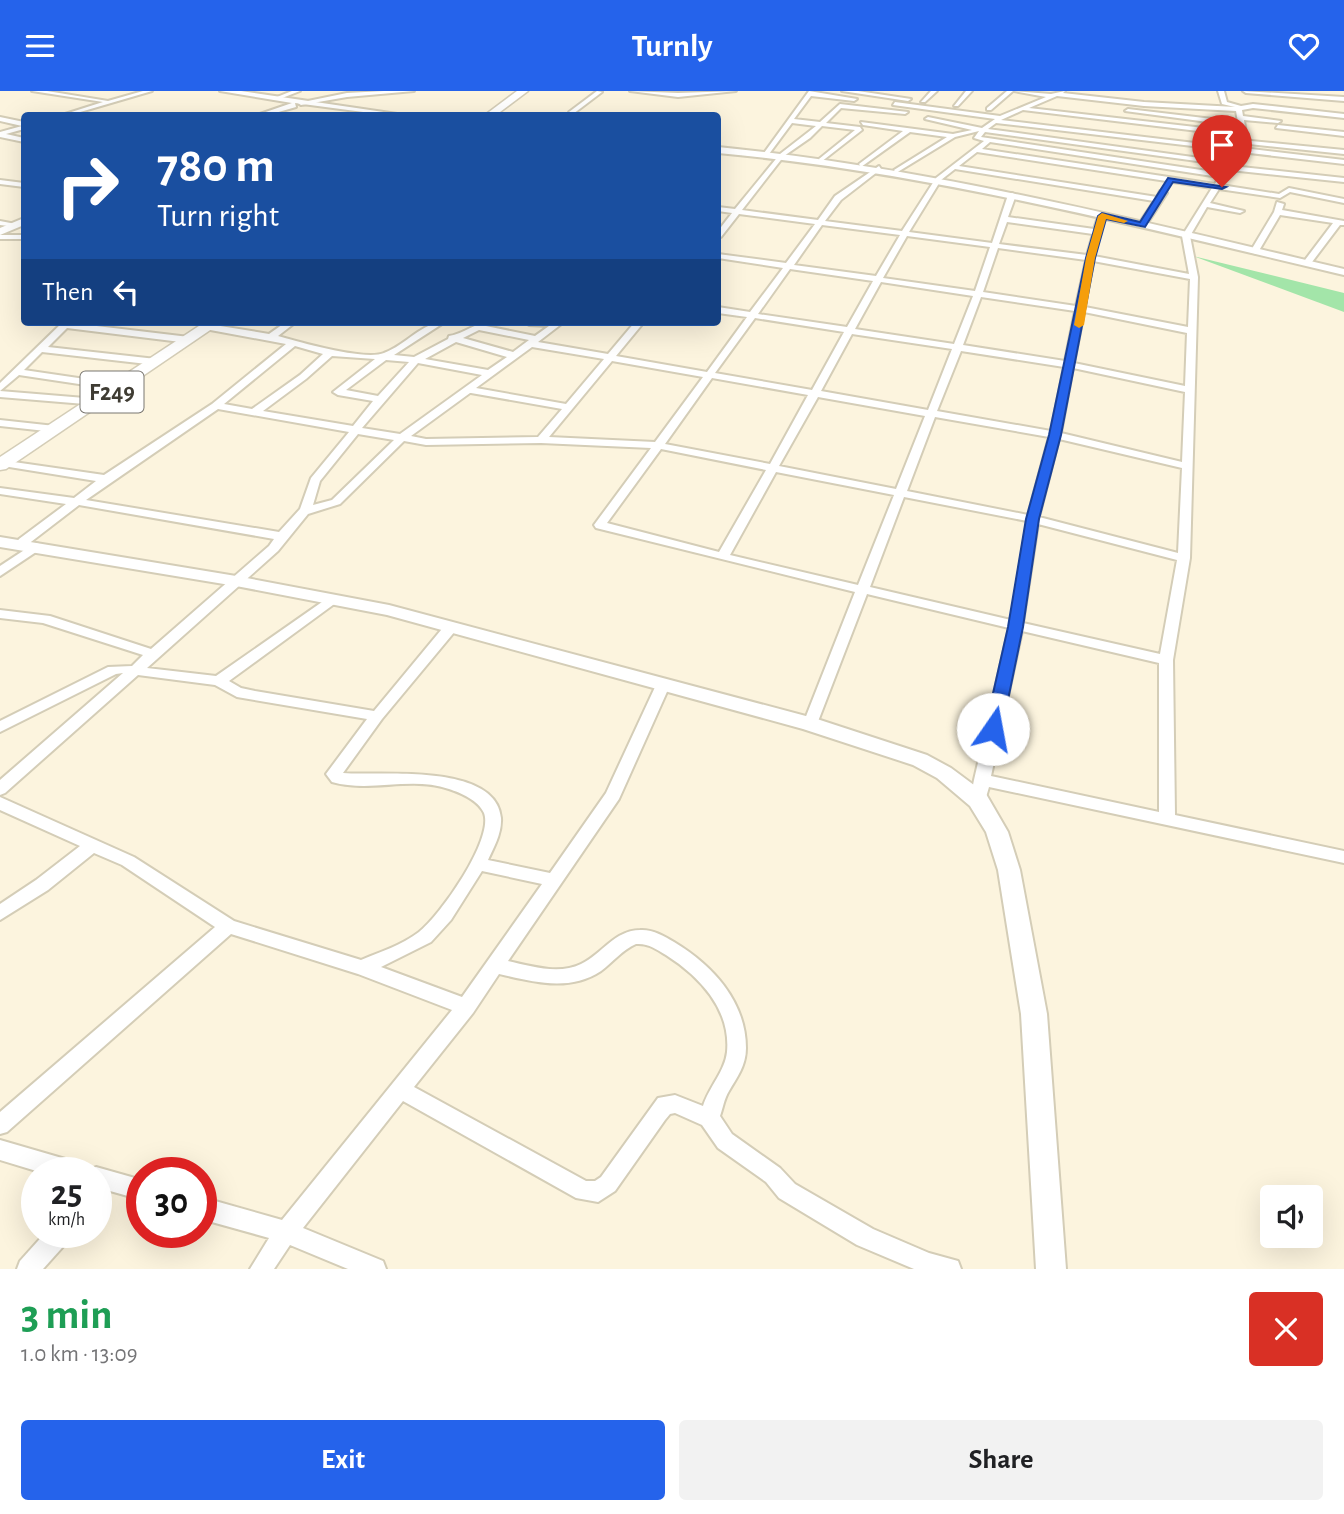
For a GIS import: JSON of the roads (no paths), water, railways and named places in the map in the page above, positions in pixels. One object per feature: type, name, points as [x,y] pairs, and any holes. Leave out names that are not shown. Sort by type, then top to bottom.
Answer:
[{"type":"main road","points":[[494,112],[518,93]]},
{"type":"main road","name":"F249","points":[[2,463],[210,326]]},
{"type":"street","points":[[36,91],[113,101]]},
{"type":"street","points":[[75,112],[149,91]]},
{"type":"street","points":[[224,91],[280,102],[375,112]]},
{"type":"street","points":[[280,102],[282,91]]},
{"type":"street","points":[[265,112],[297,91]]},
{"type":"street","points":[[301,103],[346,95],[411,91]]},
{"type":"street","points":[[634,91],[678,95],[733,91]]},
{"type":"street","points":[[843,91],[1013,114],[1243,138]]},
{"type":"street","points":[[893,97],[901,91]]},
{"type":"street","points":[[897,117],[934,91]]},
{"type":"street","points":[[956,105],[970,91]]},
{"type":"street","points":[[989,109],[1010,91]]},
{"type":"street","points":[[1017,91],[1240,114],[1344,134]]},
{"type":"street","points":[[1167,820],[1166,660],[1184,558],[1194,277],[1186,236],[1240,151],[1243,138],[1240,114],[1224,103],[1221,91]]},
{"type":"street","points":[[1246,91],[1343,100]]},
{"type":"street","points":[[1338,91],[1343,100]]},
{"type":"street","points":[[588,92],[600,92]]},
{"type":"street","points":[[572,112],[600,92]]},
{"type":"street","points":[[767,153],[811,92],[998,120],[1341,165],[1340,179],[1282,174],[982,130],[929,119]]},
{"type":"street","points":[[1266,92],[1274,109],[1283,145]]},
{"type":"street","points":[[863,123],[953,136],[982,130],[998,120],[1058,94]]},
{"type":"street","points":[[1043,101],[1070,104]]},
{"type":"street","points":[[1270,101],[1344,108]]},
{"type":"street","points":[[721,232],[782,155],[842,105],[905,112]]},
{"type":"street","points":[[1024,109],[1344,152]]},
{"type":"street","points":[[1121,110],[1240,114],[1274,109],[1344,116]]},
{"type":"street","points":[[0,119],[21,125]]},
{"type":"street","points":[[792,121],[860,129],[821,160]]},
{"type":"street","points":[[1278,122],[1305,121]]},
{"type":"street","points":[[1331,123],[1344,124]]},
{"type":"street","points":[[0,134],[21,127]]},
{"type":"street","points":[[861,165],[908,130]]},
{"type":"street","points":[[982,130],[977,138],[1225,176]]},
{"type":"street","points":[[0,134],[21,138]]},
{"type":"street","points":[[897,171],[953,136]]},
{"type":"street","points":[[1282,136],[1344,142]]},
{"type":"street","points":[[723,557],[905,234],[939,179],[989,140]]},
{"type":"street","points":[[721,150],[861,165],[939,179],[1344,272]]},
{"type":"street","points":[[977,150],[1282,196]]},
{"type":"street","points":[[1044,160],[1055,151]]},
{"type":"street","points":[[1012,176],[1031,158]]},
{"type":"street","points":[[1301,174],[1302,163]]},
{"type":"street","points":[[954,167],[1159,200]]},
{"type":"street","points":[[879,168],[838,198],[750,315],[600,525],[1016,627],[1166,660]]},
{"type":"street","points":[[1087,188],[1105,170]]},
{"type":"street","points":[[1142,225],[1170,180]]},
{"type":"street","points":[[0,182],[21,185]]},
{"type":"street","points":[[1254,252],[1278,212],[1282,196],[1289,190],[1344,201]]},
{"type":"street","points":[[810,724],[978,294],[1012,195]]},
{"type":"street","points":[[1206,205],[1240,211]]},
{"type":"street","points":[[721,209],[1090,258],[1194,277]]},
{"type":"street","points":[[1278,212],[1341,223]]},
{"type":"street","points":[[1051,1269],[1034,1014],[1009,870],[980,790],[1016,627],[1033,519],[1071,365],[1090,258],[1102,216]]},
{"type":"street","points":[[1004,219],[1098,232]]},
{"type":"street","points":[[0,223],[21,223]]},
{"type":"street","points":[[0,235],[21,223]]},
{"type":"street","points":[[1306,264],[1341,223]]},
{"type":"street","points":[[0,235],[21,237]]},
{"type":"street","points":[[721,256],[1082,309],[1192,331]]},
{"type":"street","points":[[721,310],[1071,365],[1190,390]]},
{"type":"street","points":[[0,388],[65,326]]},
{"type":"street","points":[[82,326],[189,340]]},
{"type":"street","points":[[216,326],[330,353],[416,360],[492,374]]},
{"type":"street","points":[[271,337],[286,326]]},
{"type":"street","points":[[380,399],[338,392],[383,358],[435,326]]},
{"type":"street","points":[[303,512],[336,502],[402,438],[555,326]]},
{"type":"street","points":[[541,440],[636,326]]},
{"type":"street","points":[[0,789],[274,548],[280,536],[303,512],[313,479],[323,471],[380,399],[416,360],[452,338],[478,327],[609,356],[1055,435],[1187,466]]},
{"type":"street","points":[[452,338],[516,356]]},
{"type":"street","points":[[0,572],[106,479],[216,406],[292,344]]},
{"type":"street","points":[[41,349],[156,362]]},
{"type":"street","points":[[253,413],[303,377],[330,353]]},
{"type":"street","points":[[17,372],[119,387]]},
{"type":"street","points":[[471,390],[568,407]]},
{"type":"street","points":[[0,394],[97,402]]},
{"type":"street","points":[[216,406],[441,443],[541,440],[656,445],[1033,519],[1184,558]]},
{"type":"street","points":[[0,423],[55,429]]},
{"type":"street","points":[[2,463],[106,479]]},
{"type":"street","points":[[0,491],[280,536]]},
{"type":"street","points":[[0,540],[389,610],[810,724],[920,760],[980,790],[1167,820],[1344,857]]},
{"type":"street","points":[[219,681],[332,599]]},
{"type":"street","points":[[0,614],[45,619],[153,654]]},
{"type":"street","points":[[362,968],[425,937],[442,918],[477,864],[493,833],[493,818],[488,804],[473,794],[421,777],[337,778],[334,773],[451,627]]},
{"type":"street","points":[[0,727],[113,670],[135,670],[219,681],[237,692],[254,697],[377,716]]},
{"type":"street","points":[[261,1269],[286,1232],[466,1007],[613,795],[663,685]]},
{"type":"street","points":[[0,803],[128,862],[228,926],[362,968],[466,1007]]},
{"type":"street","points":[[0,913],[42,885],[93,845]]},
{"type":"street","points":[[477,864],[554,880]]},
{"type":"street","points":[[0,1125],[228,926]]},
{"type":"street","points":[[495,965],[550,978],[570,977],[590,971],[625,940],[637,936],[653,938],[700,967],[716,986],[729,1010],[737,1042],[733,1067],[719,1090],[709,1118]]},
{"type":"street","points":[[400,1089],[584,1191],[598,1192],[608,1184],[665,1105],[675,1104],[709,1118],[725,1141],[774,1175],[787,1191],[865,1237],[929,1264],[950,1269]]},
{"type":"street","points":[[0,1150],[24,1157]]},
{"type":"street","points":[[217,1213],[286,1232],[375,1269]]},
{"type":"street","points":[[28,1269],[47,1248]]}]
